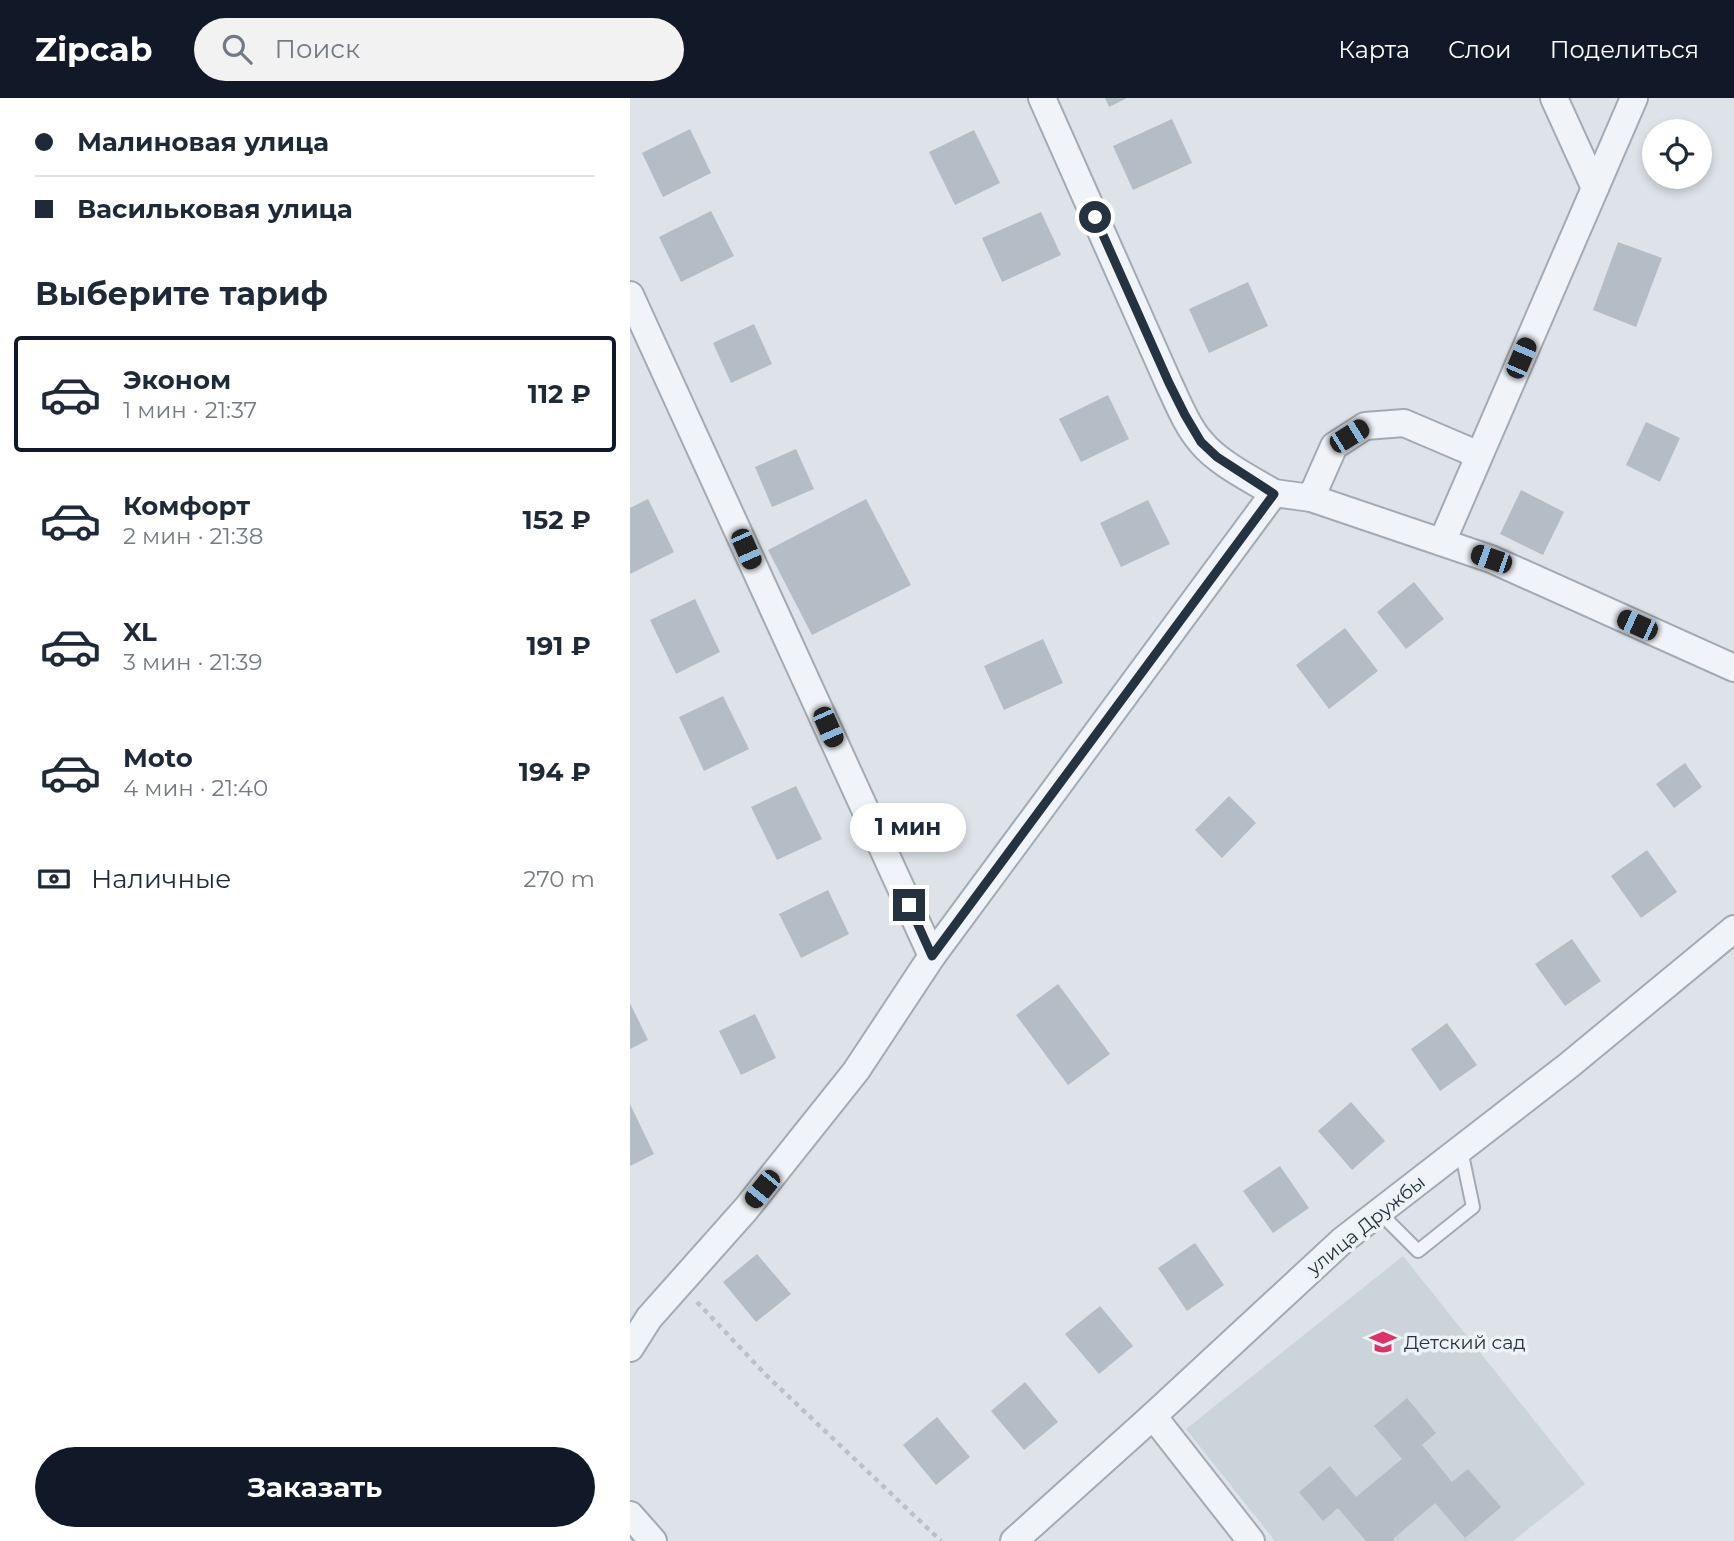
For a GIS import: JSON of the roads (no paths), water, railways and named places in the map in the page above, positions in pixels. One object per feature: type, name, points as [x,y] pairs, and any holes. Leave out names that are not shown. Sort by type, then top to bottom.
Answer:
[{"type":"street","points":[[1042,98],[1169,383],[1201,442],[1217,457],[1274,494],[1311,498],[1491,559],[1734,668]]},
{"type":"street","points":[[1554,98],[1595,188]]},
{"type":"street","points":[[1442,542],[1634,98]]},
{"type":"street","points":[[630,295],[932,956]]},
{"type":"street","points":[[1311,498],[1334,446],[1364,426],[1404,423],[1479,455]]},
{"type":"street","points":[[630,1348],[640,1315],[679,1284],[746,1209],[856,1071],[932,956],[1274,494]]},
{"type":"street","name":"улица Дружбы","points":[[1014,1541],[1343,1240],[1568,1066],[1734,929]]},
{"type":"street","points":[[1153,1416],[1251,1541]]},
{"type":"street","points":[[630,1515],[653,1541]]},
{"type":"lane","points":[[1379,1212],[1418,1251],[1473,1207],[1460,1149]]},
{"type":"place","name":"Детский сад","points":[[1383,1342]]}]
